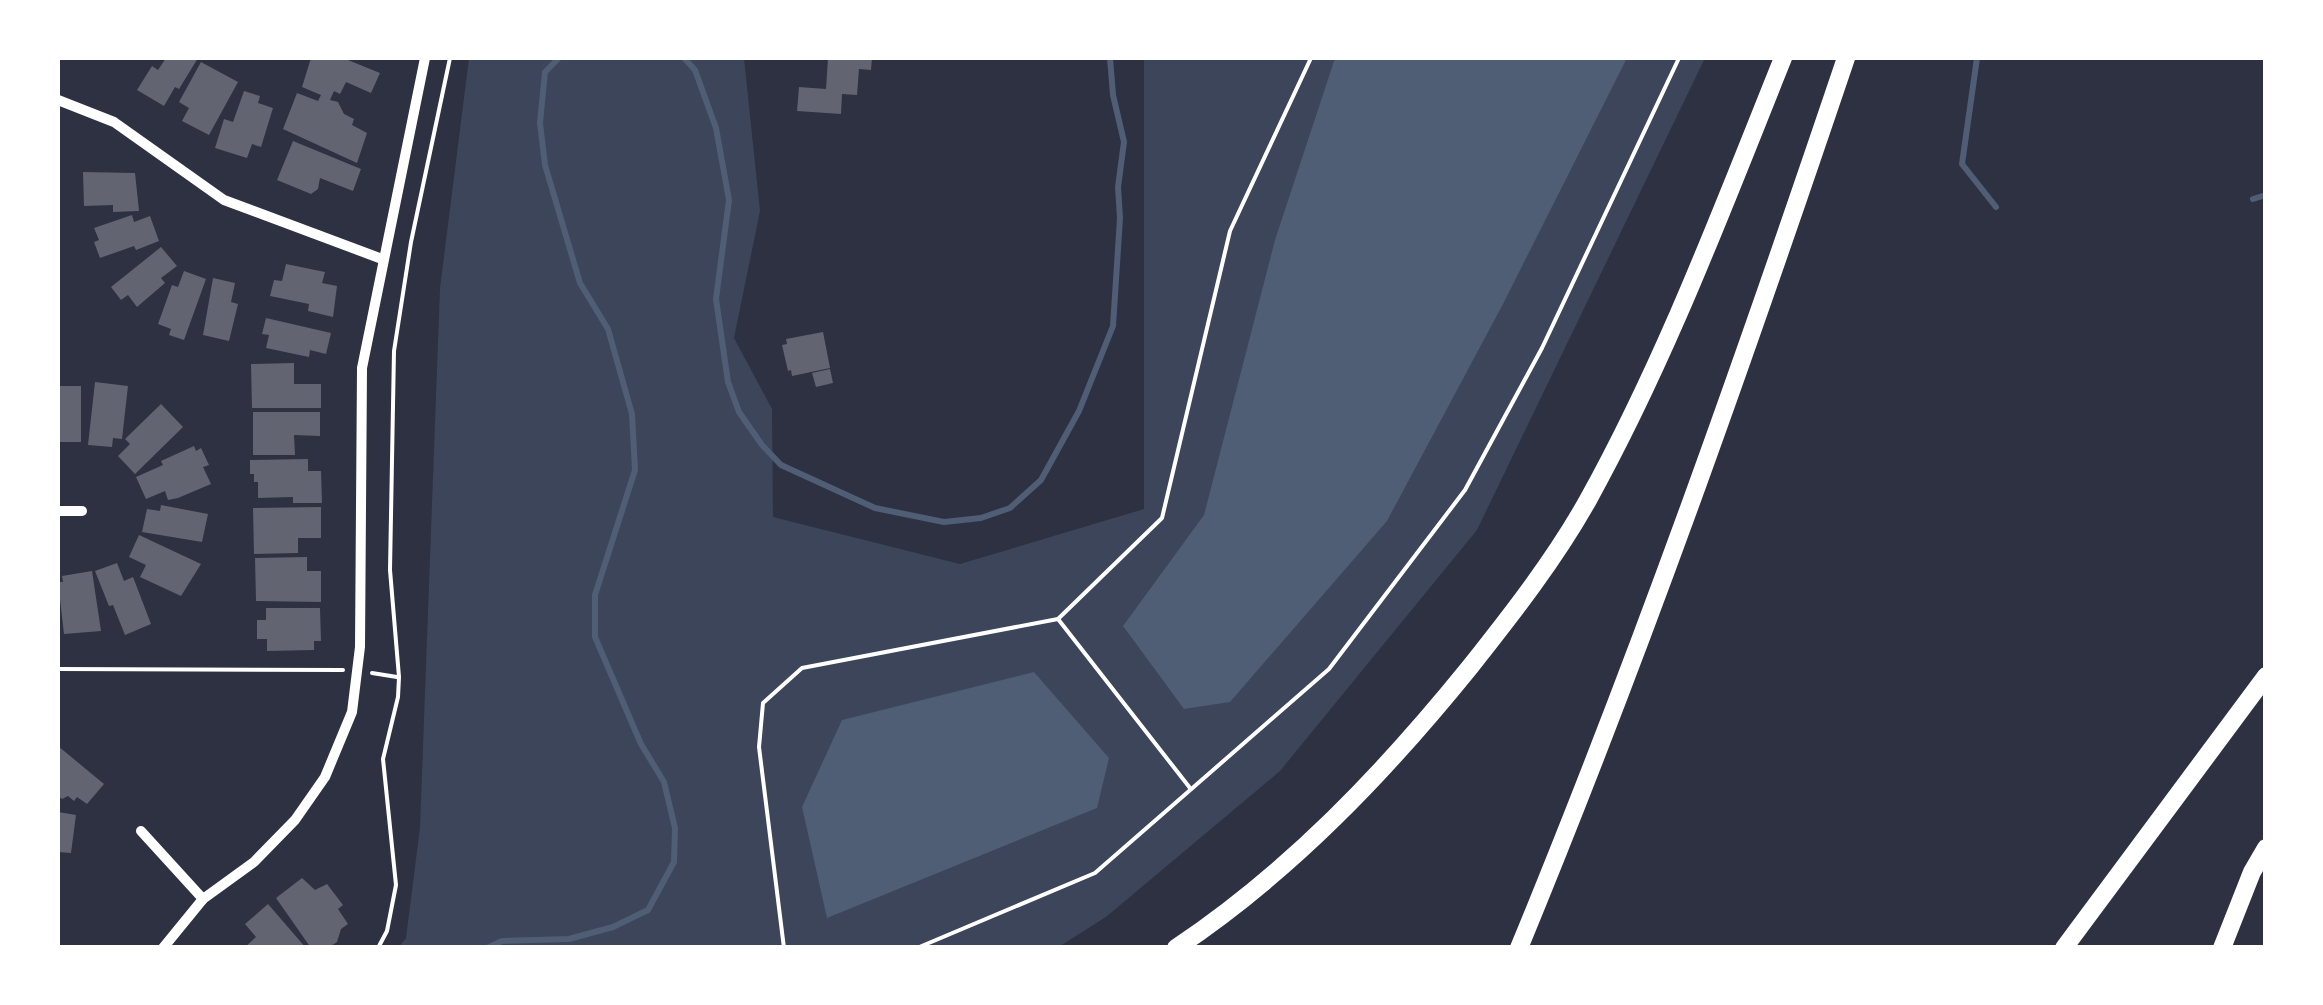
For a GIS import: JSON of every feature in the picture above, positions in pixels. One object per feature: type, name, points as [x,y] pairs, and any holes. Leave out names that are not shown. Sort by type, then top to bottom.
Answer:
[{"type":"highway","points":[[1176,948],[1215,922],[1324,828],[1411,740],[1511,616],[1586,503],[1655,368],[1782,58]]},
{"type":"highway","points":[[1520,948],[1733,388],[1846,58]]},
{"type":"highway","points":[[2067,948],[2266,676]]},
{"type":"highway","points":[[2222,948],[2252,872],[2266,848]]},
{"type":"street","points":[[163,948],[203,899],[254,862],[295,820],[325,777],[352,712],[360,647],[362,368],[426,58]]},
{"type":"street","points":[[58,100],[114,122],[224,200],[382,258]]},
{"type":"street","points":[[58,511],[82,511]]},
{"type":"street","points":[[141,831],[203,899]]},
{"type":"path","points":[[378,948],[387,931],[396,885],[382,759],[398,698],[399,677],[390,587],[394,351],[411,242],[450,58]]},
{"type":"path","points":[[784,948],[759,747],[763,703],[802,668],[1058,619],[1162,518],[1230,231],[1311,58]]},
{"type":"path","points":[[917,948],[1095,872],[1329,669],[1465,490],[1542,348],[1679,58]]},
{"type":"path","points":[[1058,619],[1190,788]]},
{"type":"path","points":[[58,670],[345,670]]},
{"type":"path","points":[[370,673],[399,677]]},
{"type":"shaded area","points":[[469,58],[744,58],[760,211],[734,338],[772,409],[773,517],[960,564],[1144,509],[1144,58],[1705,58],[1477,530],[1280,771],[1106,917],[1057,948],[398,948],[406,938],[420,827],[440,288]]},
{"type":"shaded area","points":[[1335,58],[1627,58],[1503,304],[1387,521],[1230,702],[1184,709],[1123,626],[1204,515],[1275,240]]},
{"type":"shaded area","points":[[1034,672],[1109,758],[1097,808],[827,918],[802,807],[842,720]]},
{"type":"building","points":[[166,58],[198,58],[164,106],[137,90],[152,66],[158,70]]},
{"type":"building","points":[[311,58],[343,58],[380,73],[371,93],[346,82],[340,94],[334,91],[330,100],[338,102],[344,114],[354,119],[352,125],[367,133],[357,163],[283,129],[297,93],[318,101],[321,95],[302,87]]},
{"type":"building","points":[[828,58],[872,58],[871,70],[859,69],[857,95],[842,94],[841,114],[797,111],[799,87],[826,89]]},
{"type":"building","points":[[201,62],[238,82],[209,135],[182,121],[189,108],[179,102]]},
{"type":"building","points":[[244,91],[260,96],[258,103],[273,108],[261,147],[252,144],[247,158],[215,148],[224,119],[233,122]]},
{"type":"building","points":[[293,141],[361,169],[353,191],[320,178],[318,189],[311,194],[277,180]]},
{"type":"building","points":[[83,172],[135,173],[139,211],[113,212],[113,205],[84,206]]},
{"type":"building","points":[[132,215],[134,222],[150,216],[159,241],[100,258],[94,228]]},
{"type":"building","points":[[161,247],[177,266],[161,278],[165,283],[137,307],[128,295],[121,300],[111,287]]},
{"type":"building","points":[[286,264],[325,272],[322,283],[337,286],[333,317],[308,311],[309,304],[270,296],[274,280],[282,281]]},
{"type":"building","points":[[184,271],[206,279],[184,340],[169,335],[171,329],[158,324],[172,285],[178,287]]},
{"type":"building","points":[[213,278],[235,283],[231,302],[238,304],[229,341],[203,335]]},
{"type":"building","points":[[266,318],[331,333],[326,354],[310,350],[309,357],[266,348],[269,335],[262,334]]},
{"type":"building","points":[[823,332],[830,368],[792,376],[782,345],[787,344],[786,339]]},
{"type":"building","points":[[294,363],[294,384],[321,384],[321,408],[252,408],[251,364]]},
{"type":"building","points":[[830,369],[833,383],[816,387],[812,373]]},
{"type":"building","points":[[95,382],[128,386],[122,439],[113,438],[112,447],[88,445]]},
{"type":"building","points":[[58,386],[81,386],[81,442],[58,442]]},
{"type":"building","points":[[161,404],[183,427],[135,474],[118,456],[130,444],[125,439]]},
{"type":"building","points":[[253,412],[320,412],[320,436],[294,435],[295,455],[253,455]]},
{"type":"building","points":[[194,446],[196,451],[201,448],[209,465],[203,467],[211,484],[178,498],[168,500],[165,491],[146,499],[136,477]]},
{"type":"building","points":[[308,459],[308,471],[321,471],[322,503],[293,503],[293,497],[258,498],[258,482],[250,474],[250,460]]},
{"type":"building","points":[[161,505],[208,514],[202,542],[142,532],[147,509],[160,511]]},
{"type":"building","points":[[321,507],[321,538],[298,538],[298,553],[254,554],[253,508]]},
{"type":"building","points":[[139,535],[201,564],[181,596],[140,577],[146,565],[129,557]]},
{"type":"building","points":[[307,557],[307,571],[321,571],[321,602],[256,601],[255,558]]},
{"type":"building","points":[[117,563],[124,581],[133,577],[151,624],[125,635],[95,571]]},
{"type":"building","points":[[92,571],[101,631],[64,634],[58,582],[63,582],[62,576]]},
{"type":"building","points":[[266,608],[320,608],[321,641],[314,641],[314,650],[267,651],[267,639],[257,639],[257,620],[266,620]]},
{"type":"building","points":[[58,746],[104,784],[87,804],[77,797],[74,801],[58,796]]},
{"type":"building","points":[[58,812],[76,815],[71,853],[58,852]]},
{"type":"building","points":[[302,878],[315,890],[327,884],[343,905],[338,909],[348,924],[341,929],[337,942],[328,948],[311,948],[276,898]]},
{"type":"building","points":[[268,904],[306,948],[244,948],[256,937],[245,924]]},
{"type":"waterway","points":[[487,948],[502,941],[569,939],[613,927],[648,910],[674,862],[675,828],[664,782],[641,744],[595,637],[595,595],[635,470],[632,414],[608,329],[580,283],[545,165],[540,123],[545,72],[559,58]]},
{"type":"waterway","points":[[684,58],[695,70],[716,128],[729,200],[716,299],[728,382],[739,412],[781,465],[875,508],[944,522],[981,518],[1010,508],[1041,480],[1079,411],[1113,326],[1120,218],[1118,187],[1124,142],[1113,95],[1110,58]]},
{"type":"waterway","points":[[1977,58],[1962,164],[1996,207]]},
{"type":"waterway","points":[[2253,199],[2266,195]]}]
